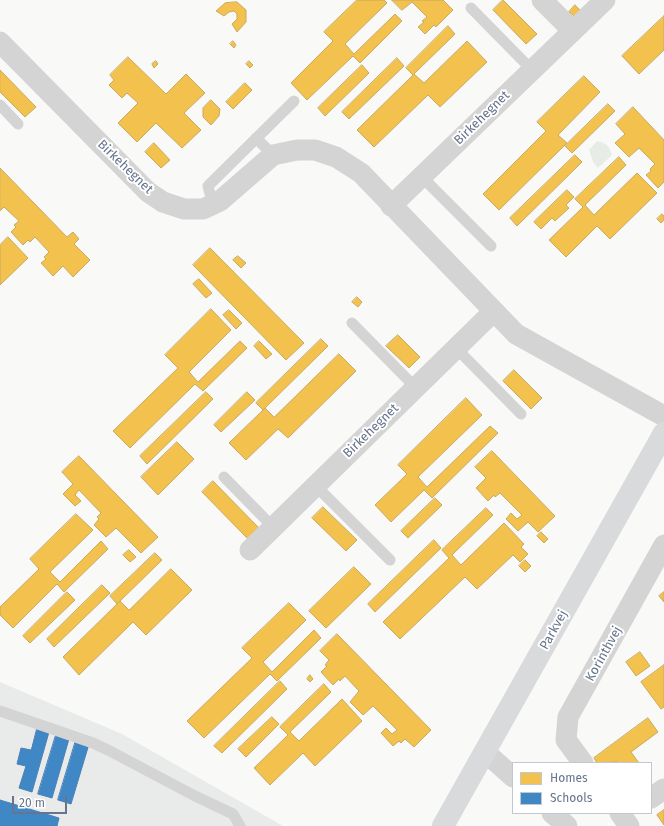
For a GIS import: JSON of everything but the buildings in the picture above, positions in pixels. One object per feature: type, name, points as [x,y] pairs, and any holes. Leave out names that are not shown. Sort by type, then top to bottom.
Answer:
[{"type":"street","points":[[542,0],[573,31]]},
{"type":"street","name":"Birkehegnet","points":[[391,206],[605,0]]},
{"type":"street","name":"Birkehegnet","points":[[0,42],[148,192],[163,202],[184,210],[203,209],[220,201],[273,155],[297,150],[315,150],[336,157],[360,173],[493,312],[516,334],[664,416]]},
{"type":"street","name":"Birkehegnet","points":[[250,550],[493,312]]},
{"type":"street","name":"Parkvej","points":[[443,826],[664,433]]},
{"type":"street","name":"Korinthvej","points":[[582,762],[566,740],[568,717],[664,545]]},
{"type":"street","points":[[485,752],[512,776]]},
{"type":"street","points":[[652,797],[664,789]]},
{"type":"street","points":[[553,814],[567,826]]},
{"type":"lane","points":[[471,8],[532,70]]},
{"type":"lane","points":[[213,205],[208,186],[294,101]]},
{"type":"lane","points":[[0,105],[18,124]]},
{"type":"lane","points":[[256,138],[273,155]]},
{"type":"lane","points":[[422,176],[491,246]]},
{"type":"lane","points":[[352,323],[416,388]]},
{"type":"lane","points":[[456,348],[521,414]]},
{"type":"lane","points":[[224,477],[273,527]]},
{"type":"lane","points":[[316,486],[390,560]]},
{"type":"lane","points":[[0,711],[93,743],[108,750],[195,796],[233,814],[240,826]]},
{"type":"shaded area","points":[[597,141],[607,145],[612,155],[598,168],[593,162],[589,150]]},
{"type":"shaded area","points":[[0,682],[122,734],[283,826],[0,826]]}]
